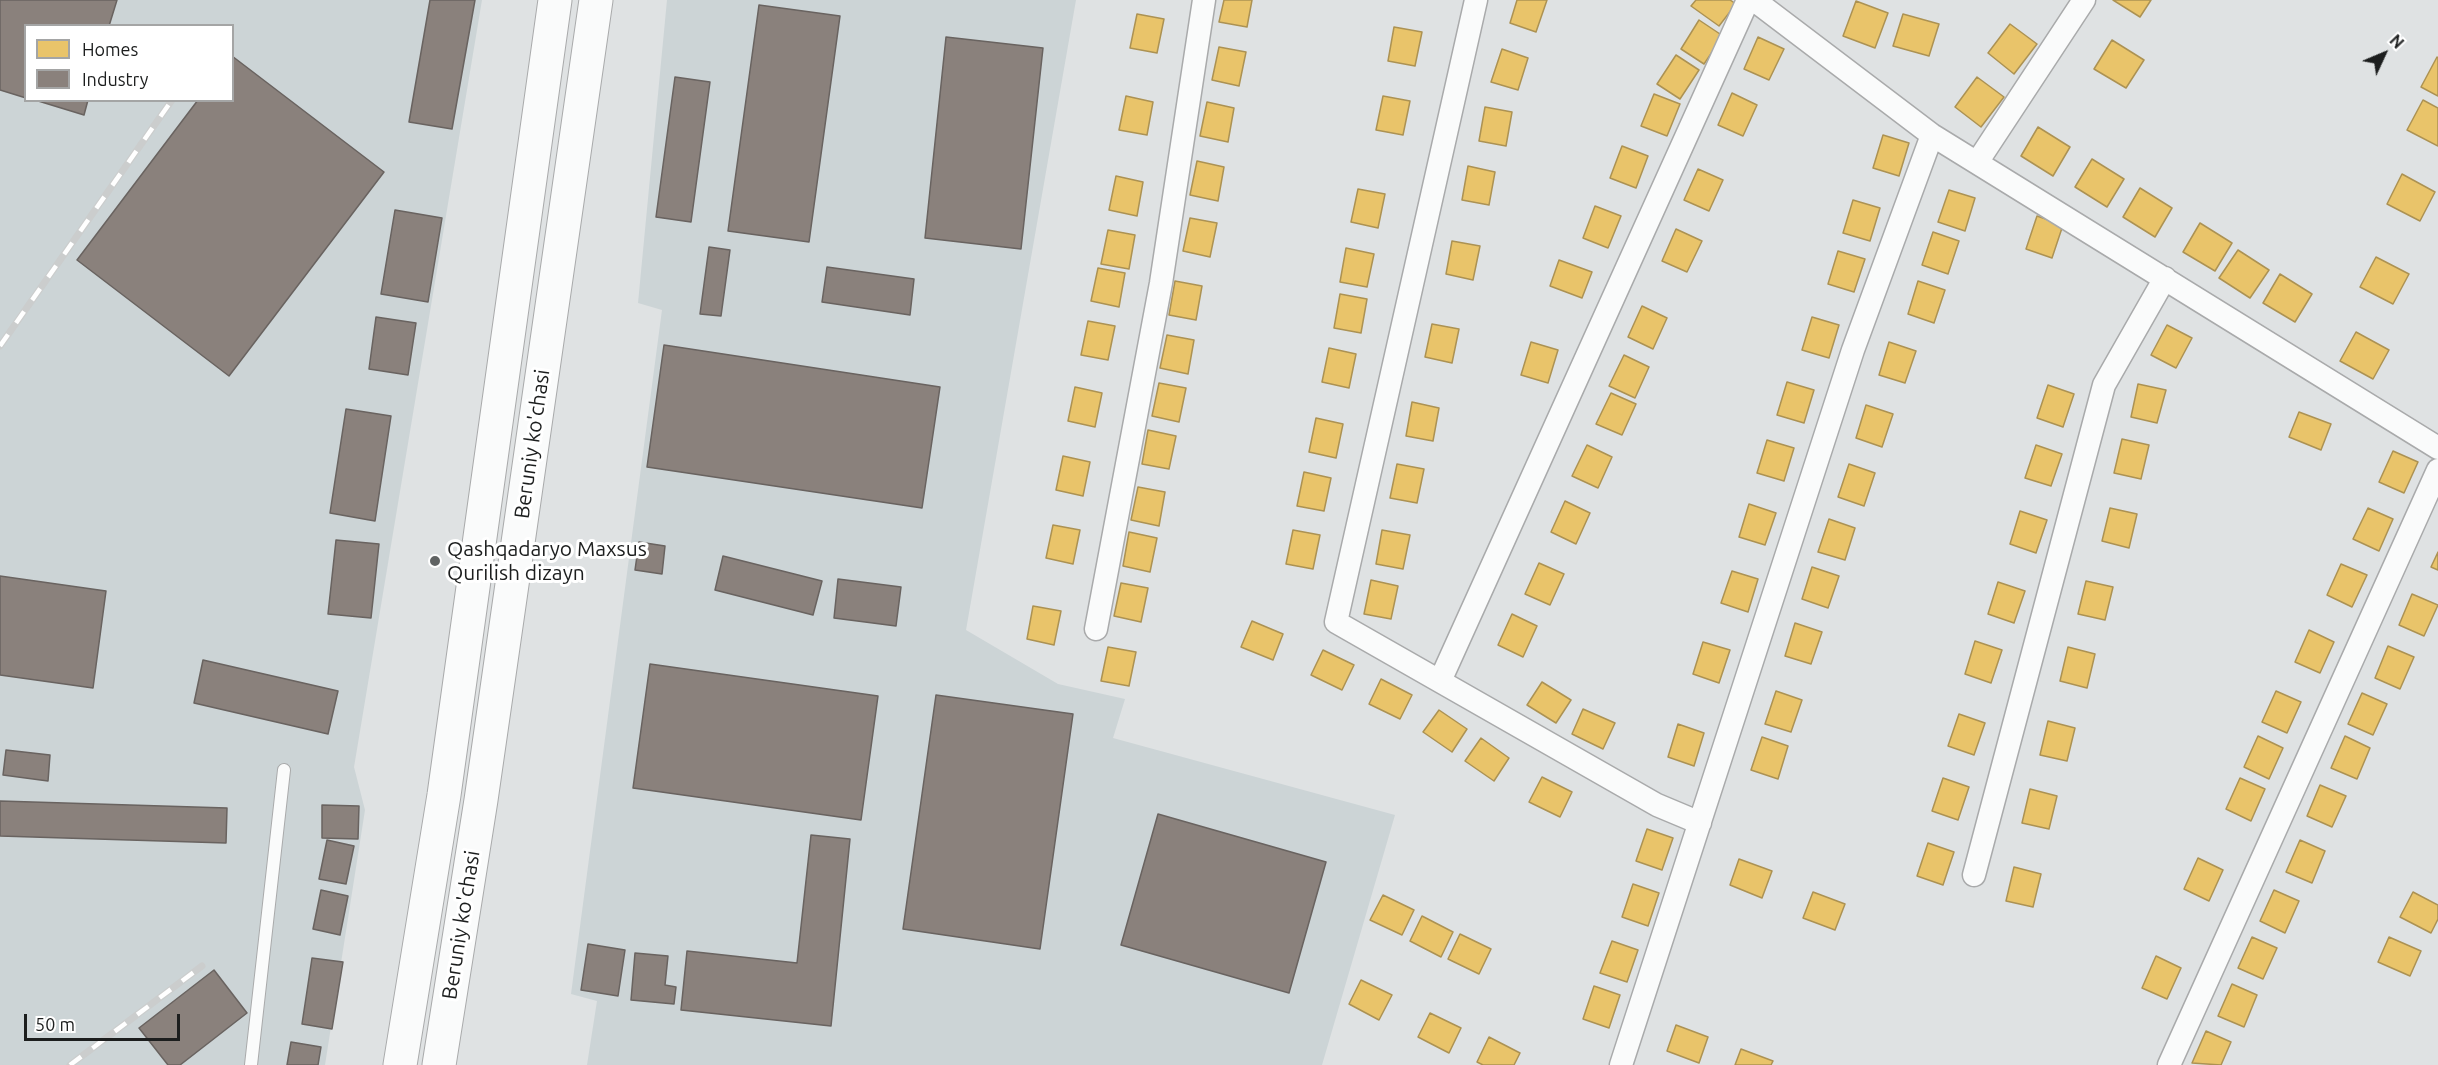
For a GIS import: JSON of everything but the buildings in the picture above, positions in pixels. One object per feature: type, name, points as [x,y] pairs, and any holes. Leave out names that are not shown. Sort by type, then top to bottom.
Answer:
[{"type":"main road","name":"Beruniy ko'chasi","points":[[400,1065],[444,795],[555,0]]},
{"type":"main road","name":"Beruniy ko'chasi","points":[[439,1065],[482,800],[596,0]]},
{"type":"main road","points":[[444,795],[482,800]]},
{"type":"street","points":[[1096,629],[1161,283],[1204,0]]},
{"type":"street","points":[[1476,0],[1336,622],[1657,805],[1700,823]]},
{"type":"street","points":[[1440,681],[1748,0]]},
{"type":"street","points":[[1754,0],[1932,135],[2438,448]]},
{"type":"street","points":[[1978,162],[2084,0]]},
{"type":"street","points":[[1621,1065],[1853,350],[1932,135]]},
{"type":"street","points":[[1974,875],[2104,385],[2165,278]]},
{"type":"street","points":[[2169,1065],[2438,470]]},
{"type":"lane","points":[[251,1065],[284,770]]},
{"type":"shaded area","points":[[0,0],[482,0],[354,767],[365,810],[325,1065],[0,1065]]},
{"type":"shaded area","points":[[667,0],[1076,0],[966,630],[1058,684],[1125,699],[1113,738],[1395,815],[1322,1065],[587,1065],[597,1001],[571,994],[662,310],[638,303]]},
{"type":"railway","points":[[0,346],[171,102]]},
{"type":"railway","points":[[70,1065],[202,966]]},
{"type":"place","name":"Qashqadaryo Maxsus Qurilish dizayn","points":[[435,561]]}]
